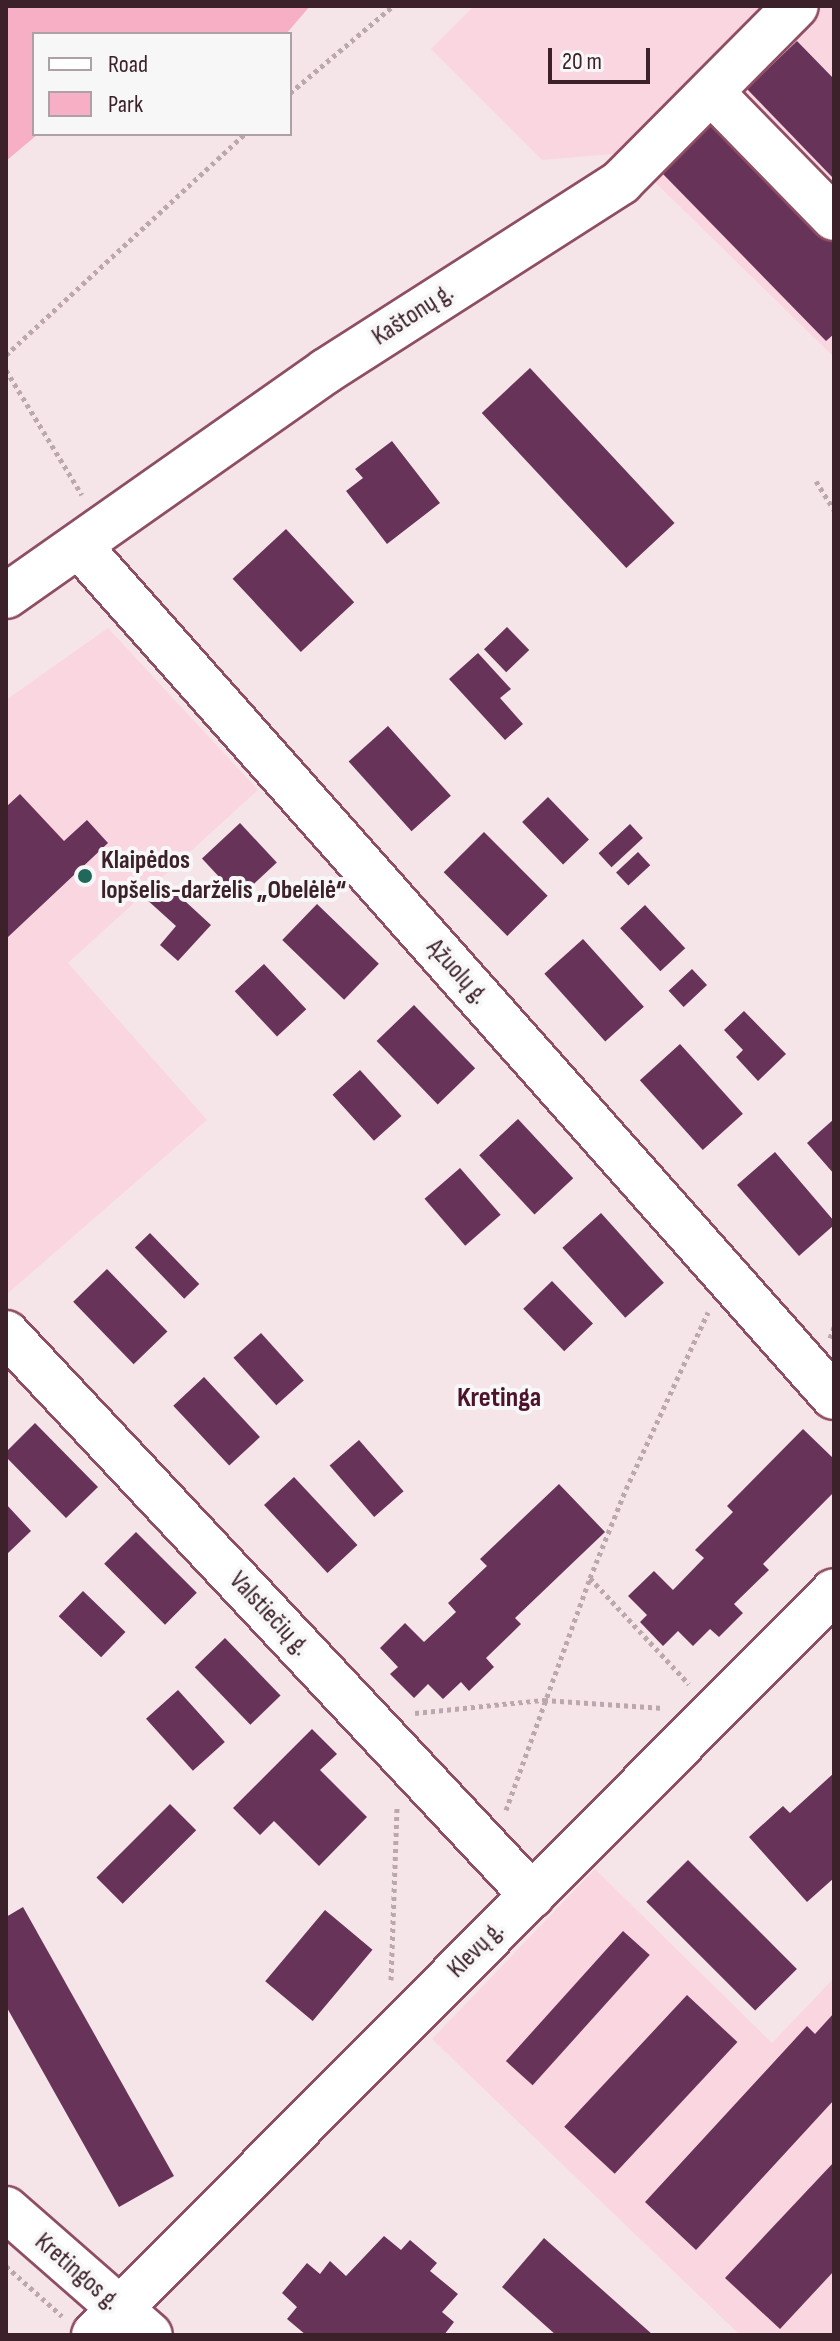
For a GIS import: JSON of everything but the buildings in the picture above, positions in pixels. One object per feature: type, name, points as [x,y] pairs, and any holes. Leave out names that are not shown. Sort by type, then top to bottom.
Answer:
[{"type":"street","name":"Kaštonų g.","points":[[6,596],[326,371],[621,182],[796,6]]},
{"type":"street","points":[[711,92],[834,218]]},
{"type":"street","name":"Ąžuolų g.","points":[[92,538],[725,1275],[834,1397]]},
{"type":"street","name":"Valstiečių g.","points":[[6,1333],[532,1895]]},
{"type":"street","name":"Klevų g.","points":[[109,2326],[389,2037],[834,1591]]},
{"type":"street","name":"Kretingos g.","points":[[6,2209],[109,2326]]},
{"type":"path","points":[[292,91],[393,6]]},
{"type":"path","points":[[6,355],[243,136]]},
{"type":"path","points":[[6,370],[92,538]]},
{"type":"path","points":[[816,481],[834,510]]},
{"type":"path","points":[[491,1852],[544,1700],[626,1489],[725,1275]]},
{"type":"path","points":[[590,1578],[715,1712]]},
{"type":"path","points":[[366,1718],[544,1700],[715,1712]]},
{"type":"path","points":[[389,2037],[399,1753]]},
{"type":"path","points":[[6,2266],[109,2326]]},
{"type":"shaded area","points":[[474,6],[834,6],[834,357],[625,153],[542,160],[431,49]]},
{"type":"shaded area","name":"Klaipėdos lopšelis-darželis „Obelėlė“","points":[[108,628],[258,790],[68,963],[207,1120],[6,1295],[6,700]]},
{"type":"shaded area","points":[[595,1869],[772,2043],[834,1978],[834,2335],[740,2335],[432,2039]]},
{"type":"green space","points":[[6,6],[310,6],[288,32],[32,32],[32,136],[36,136],[6,161]]},
{"type":"place","name":"Klaipėdos lopšelis-darželis „Obelėlė“","points":[[85,876]]},
{"type":"district","name":"Kretinga","points":[[499,1398]]}]
